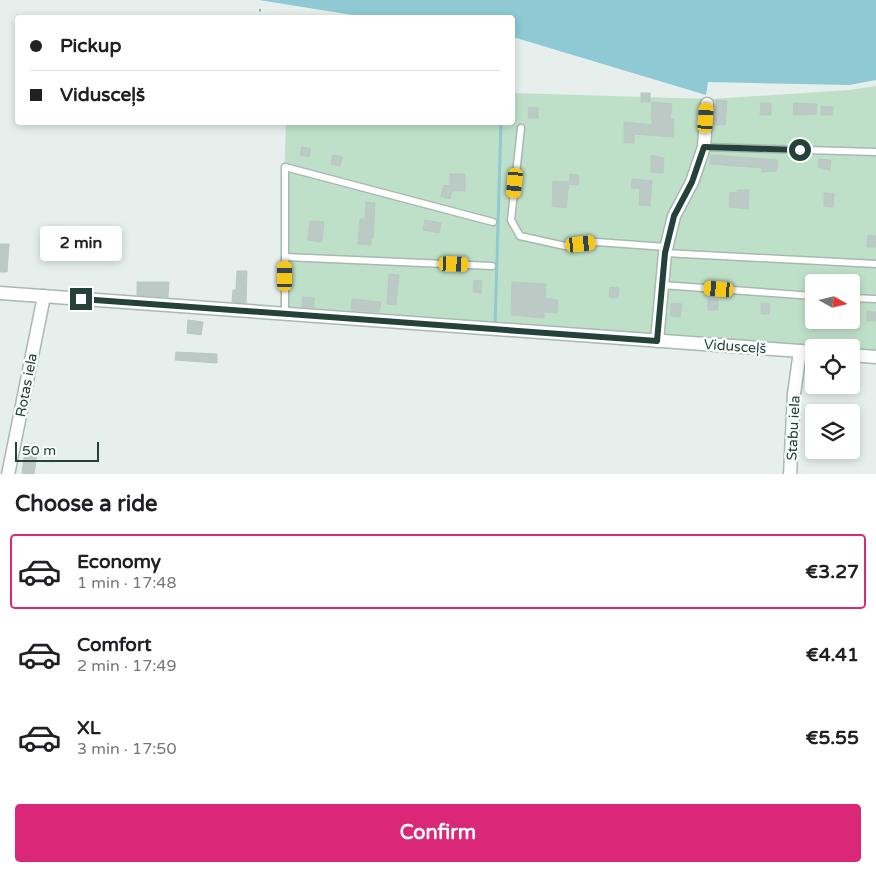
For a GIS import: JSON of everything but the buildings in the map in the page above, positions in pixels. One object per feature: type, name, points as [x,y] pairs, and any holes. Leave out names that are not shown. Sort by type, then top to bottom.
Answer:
[{"type":"street","points":[[657,341],[666,250],[674,216],[692,182],[704,147],[707,104]]},
{"type":"street","name":"Vidusceļš","points":[[0,293],[805,351]]},
{"type":"street","name":"Rotas iela","points":[[8,474],[44,296]]},
{"type":"street","name":"Stabu iela","points":[[790,474],[794,394],[800,351]]},
{"type":"street","points":[[860,356],[876,357]]},
{"type":"lane","points":[[521,128],[511,220],[520,236],[565,246],[596,242],[666,250],[876,264]]},
{"type":"lane","points":[[704,147],[876,152]]},
{"type":"lane","points":[[285,314],[285,167],[493,222]]},
{"type":"lane","points":[[285,257],[492,266]]},
{"type":"lane","points":[[662,285],[805,295]]},
{"type":"lane","points":[[860,298],[876,299]]},
{"type":"path","points":[[260,6],[260,15]]},
{"type":"green space","points":[[876,86],[876,352],[860,351],[860,339],[805,339],[805,346],[280,306],[286,125],[515,125],[515,93],[711,99],[850,90]]},
{"type":"water","points":[[259,0],[876,0],[876,80],[849,85],[708,82],[706,95],[515,38],[515,15],[353,15]]},
{"type":"waterway","points":[[495,326],[501,125]]},
{"type":"route","points":[[81,299],[657,341],[665,253],[674,216],[692,182],[704,147],[800,150]]}]
